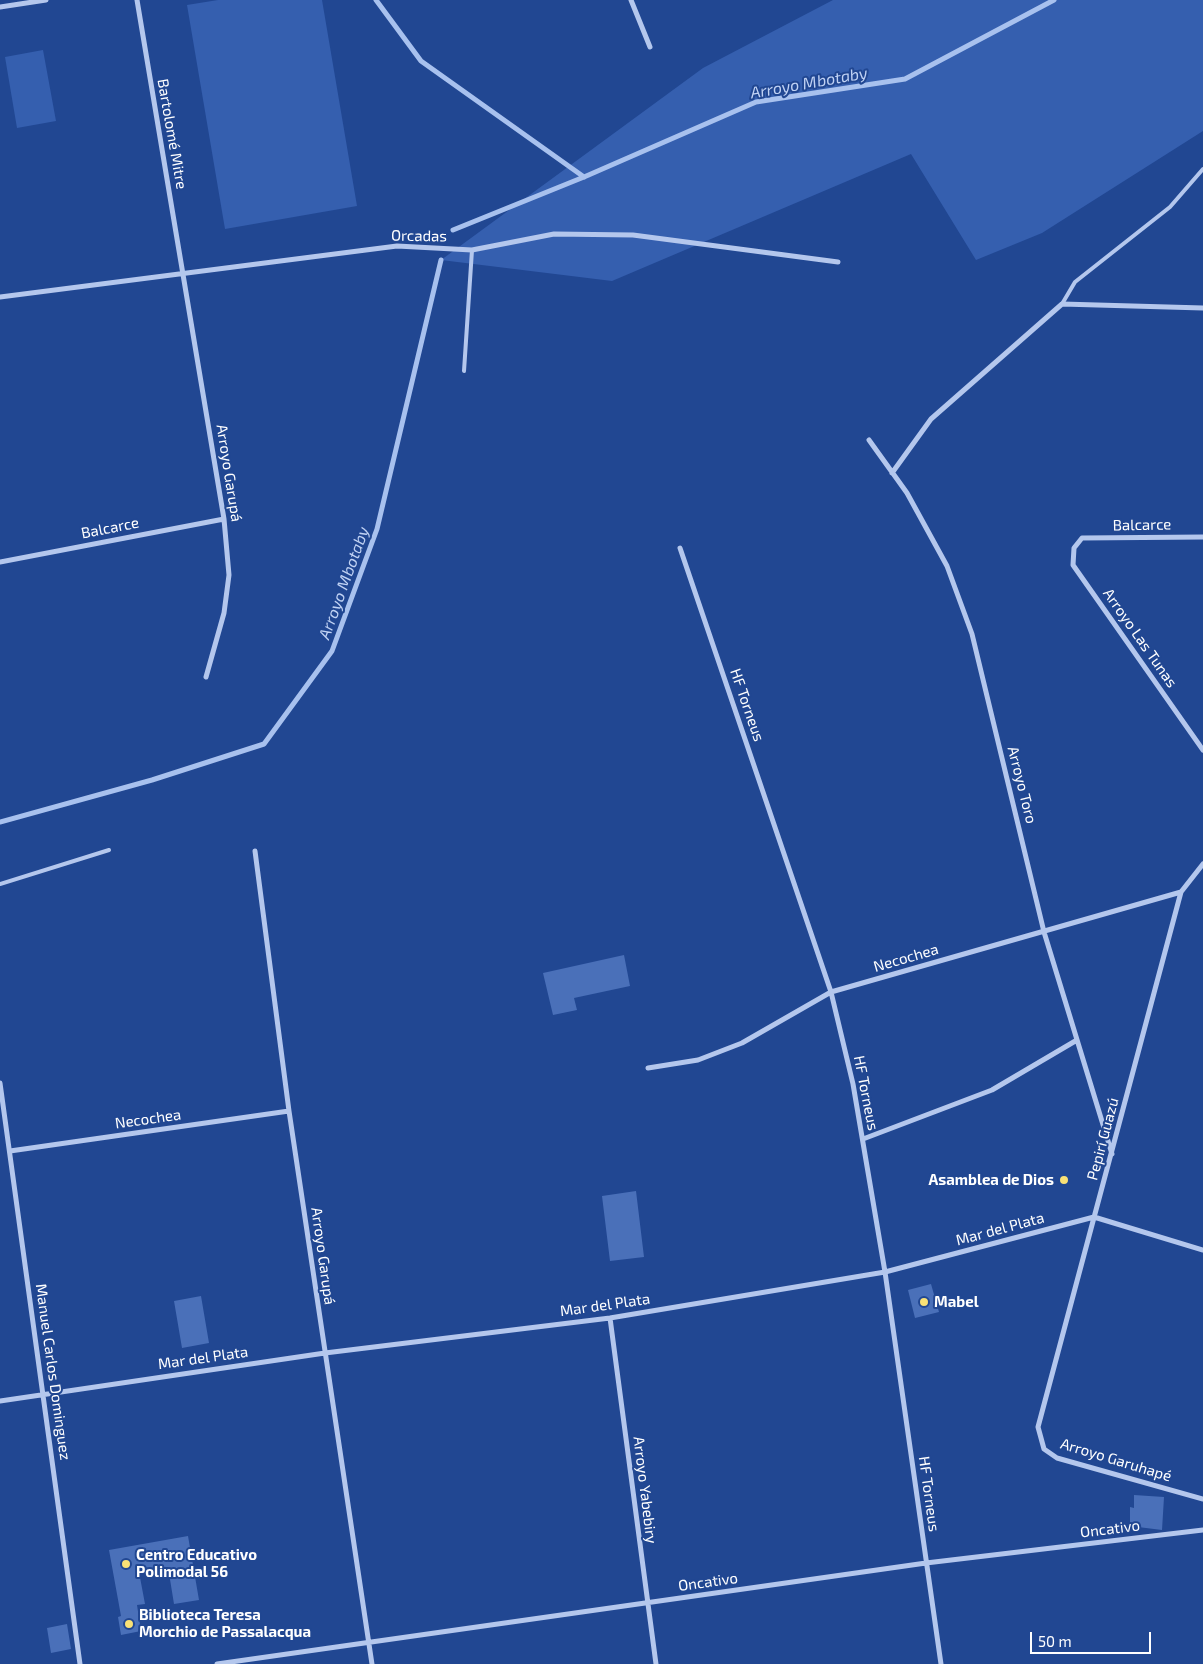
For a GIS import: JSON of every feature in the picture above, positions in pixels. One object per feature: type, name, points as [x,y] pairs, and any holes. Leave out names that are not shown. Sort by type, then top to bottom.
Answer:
[{"type":"street","points":[[0,7],[46,0]]},
{"type":"street","name":"Bartolomé Mitre","points":[[137,0],[183,273]]},
{"type":"street","points":[[631,0],[650,47]]},
{"type":"street","name":"Orcadas","points":[[0,297],[397,246],[472,250],[554,234],[633,235],[838,262]]},
{"type":"street","name":"Arroyo Garupá","points":[[183,273],[224,518],[229,575],[224,613],[206,676]]},
{"type":"street","points":[[892,473],[931,420],[1062,304],[1203,308]]},
{"type":"street","name":"Arroyo Toro","points":[[869,440],[907,493],[947,566],[972,634],[1044,932],[1112,1154]]},
{"type":"street","name":"Balcarce","points":[[0,562],[224,518]]},
{"type":"street","name":"Balcarce","points":[[1082,538],[1203,537]]},
{"type":"street","name":"Arroyo Las Tunas","points":[[1082,538],[1074,548],[1073,565],[1203,750]]},
{"type":"street","name":"HF Torneus","points":[[680,548],[831,992],[853,1084],[885,1272],[941,1664]]},
{"type":"street","name":"Arroyo Garupá","points":[[255,851],[289,1111],[372,1664]]},
{"type":"street","name":"Pepirí Guazú","points":[[1038,1427],[1181,892],[1203,864]]},
{"type":"street","name":"Necochea","points":[[648,1068],[698,1060],[742,1043],[831,992],[1181,892]]},
{"type":"street","points":[[863,1139],[992,1090],[1077,1040]]},
{"type":"street","name":"Manuel Carlos Dominguez","points":[[0,1083],[3,1130],[10,1151],[80,1664]]},
{"type":"street","name":"Necochea","points":[[10,1151],[289,1111]]},
{"type":"street","points":[[1094,1217],[1203,1250]]},
{"type":"street","name":"Mar del Plata","points":[[0,1401],[325,1353],[610,1318],[885,1272],[1094,1217]]},
{"type":"street","name":"Arroyo Yabebiry","points":[[610,1318],[656,1664]]},
{"type":"street","name":"Arroyo Garuhapé","points":[[1038,1427],[1044,1449],[1057,1458],[1203,1499]]},
{"type":"street","name":"Oncativo","points":[[217,1664],[926,1563],[1203,1530]]},
{"type":"lane","points":[[1062,304],[1075,282],[1170,207],[1203,169]]},
{"type":"lane","points":[[464,371],[472,250]]},
{"type":"lane","points":[[0,884],[109,850]]},
{"type":"shaded area","points":[[218,0],[322,0],[357,206],[225,229],[187,5]]},
{"type":"shaded area","points":[[833,0],[1203,0],[1203,131],[1042,233],[976,260],[911,154],[612,281],[441,260],[703,68]]},
{"type":"shaded area","points":[[43,50],[56,121],[17,128],[5,57]]},
{"type":"building","points":[[624,955],[630,986],[574,998],[577,1010],[553,1015],[543,973]]},
{"type":"building","points":[[636,1191],[644,1257],[610,1261],[602,1196]]},
{"type":"building","points":[[931,1284],[939,1312],[915,1318],[908,1290]]},
{"type":"building","points":[[201,1296],[209,1343],[182,1348],[174,1301]]},
{"type":"building","points":[[1134,1495],[1164,1497],[1162,1530],[1130,1526],[1130,1507],[1134,1508]]},
{"type":"building","points":[[188,1536],[199,1600],[174,1604],[168,1567],[139,1572],[145,1604],[137,1605],[141,1631],[121,1635],[118,1617],[121,1616],[109,1550]]},
{"type":"building","points":[[67,1624],[71,1649],[51,1653],[47,1628]]},
{"type":"waterway","points":[[376,0],[421,61],[584,177]]},
{"type":"waterway","name":"Arroyo Mbotaby","points":[[453,230],[584,177],[756,102],[905,79],[1054,0]]},
{"type":"waterway","name":"Arroyo Mbotaby","points":[[0,822],[152,780],[264,744],[332,651],[377,529],[441,260]]},
{"type":"place","name":"Asamblea de Dios","points":[[1064,1180]]},
{"type":"place","name":"Mabel","points":[[924,1302]]},
{"type":"place","name":"Centro Educativo Polimodal 56","points":[[126,1564]]},
{"type":"place","name":"Biblioteca Teresa Morchio de Passalacqua","points":[[129,1624]]}]
